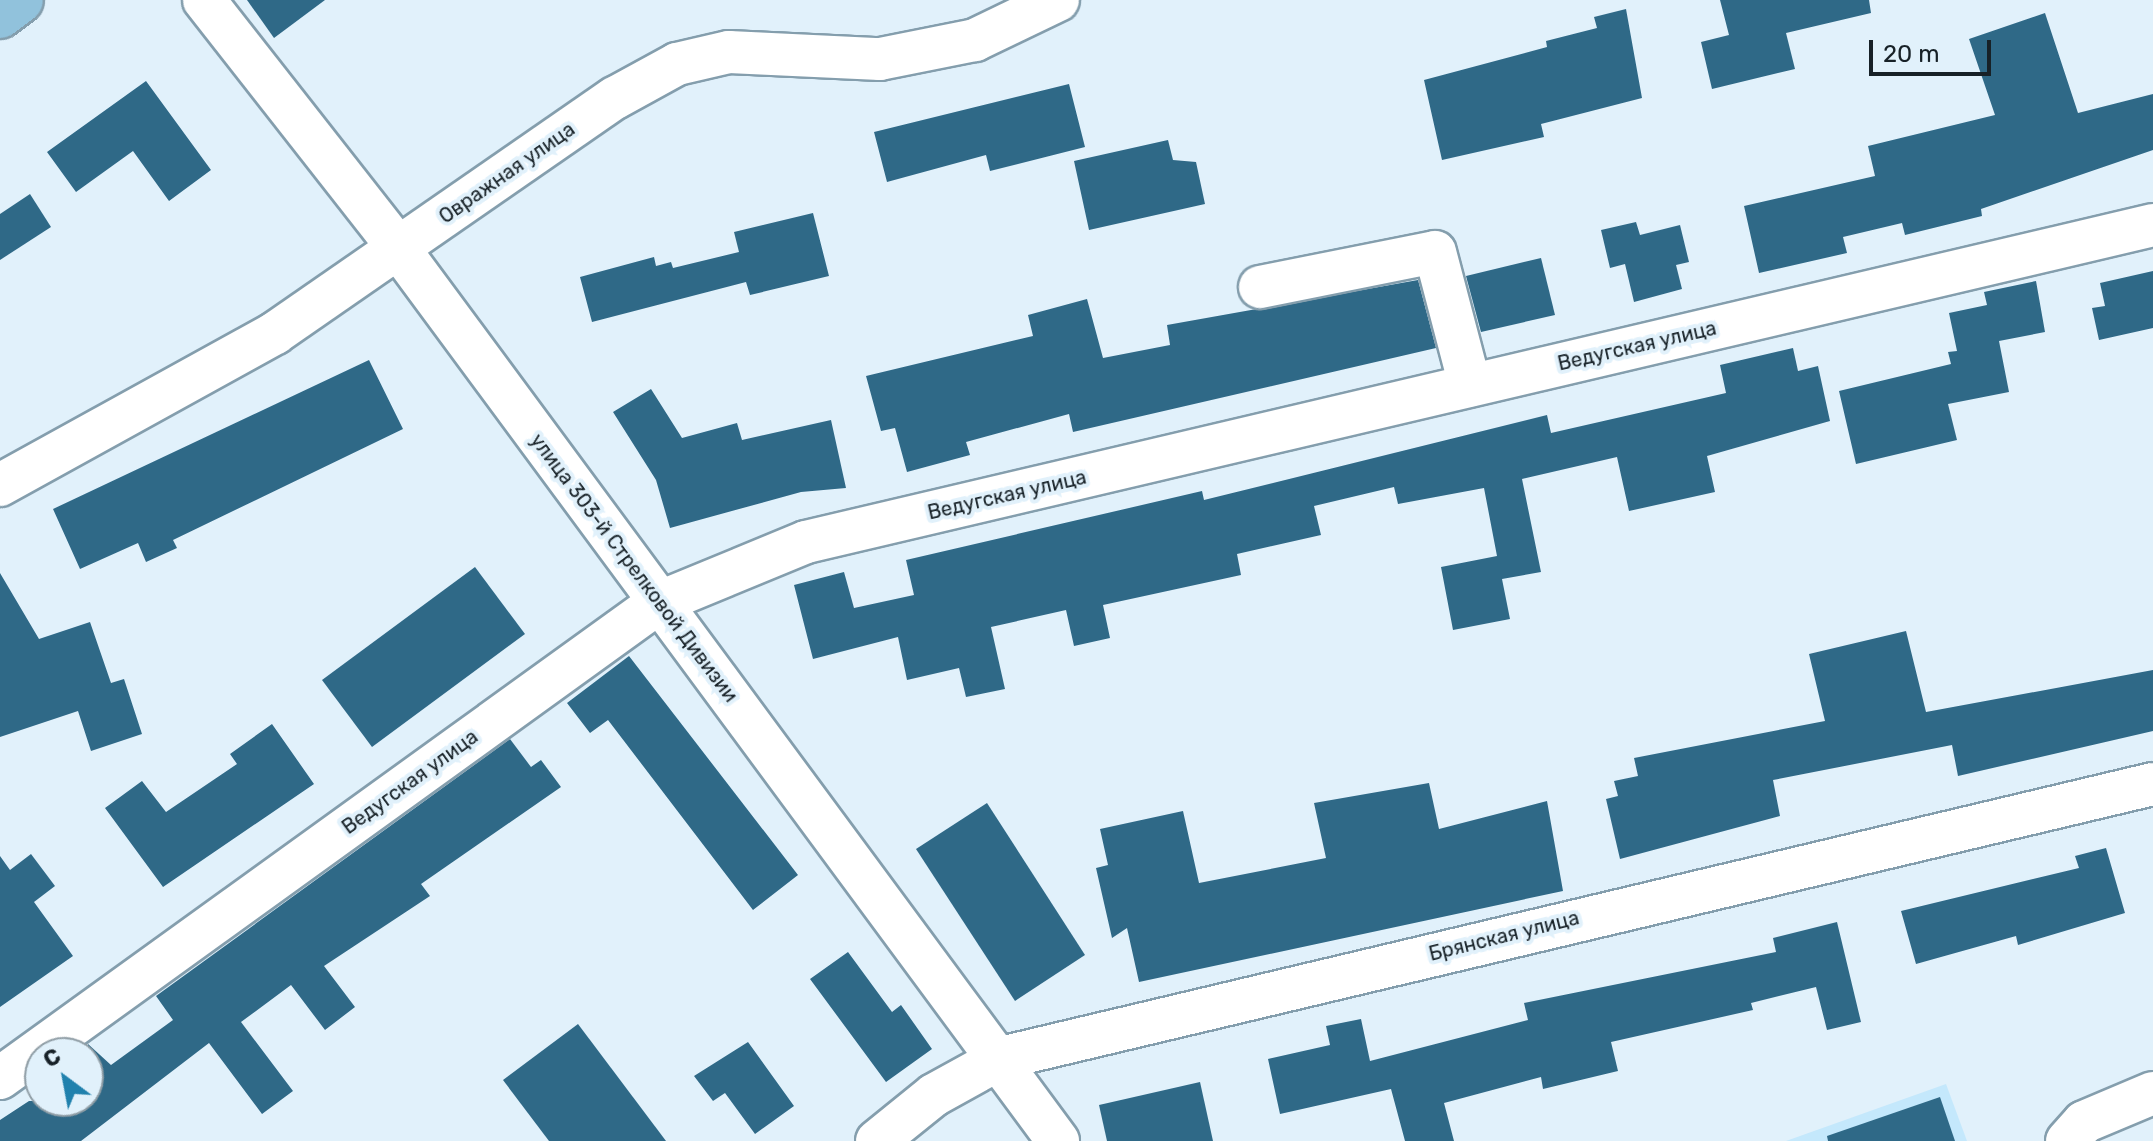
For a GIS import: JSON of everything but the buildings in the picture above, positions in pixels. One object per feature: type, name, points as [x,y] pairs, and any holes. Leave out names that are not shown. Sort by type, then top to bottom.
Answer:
[{"type":"main road","points":[[0,16],[21,0]]},
{"type":"street","name":"улица 303-й Стрелковой Дивизии","points":[[204,0],[399,249],[658,603],[1001,1058],[1058,1141]]},
{"type":"street","name":"Овражная улица","points":[[0,485],[275,333],[615,98],[677,64],[729,52],[880,59],[975,40],[1058,0]]},
{"type":"street","name":"Ведугская улица","points":[[0,1078],[658,603],[806,542],[2153,225]]},
{"type":"street","points":[[1260,287],[1435,252],[1470,385]]},
{"type":"street","name":"Брянская улица","points":[[877,1141],[934,1095],[1001,1058],[2153,784]]},
{"type":"street","points":[[2067,1141],[2084,1122],[2153,1093]]},
{"type":"shaded area","points":[[1946,1084],[1967,1141],[1786,1141]]}]
